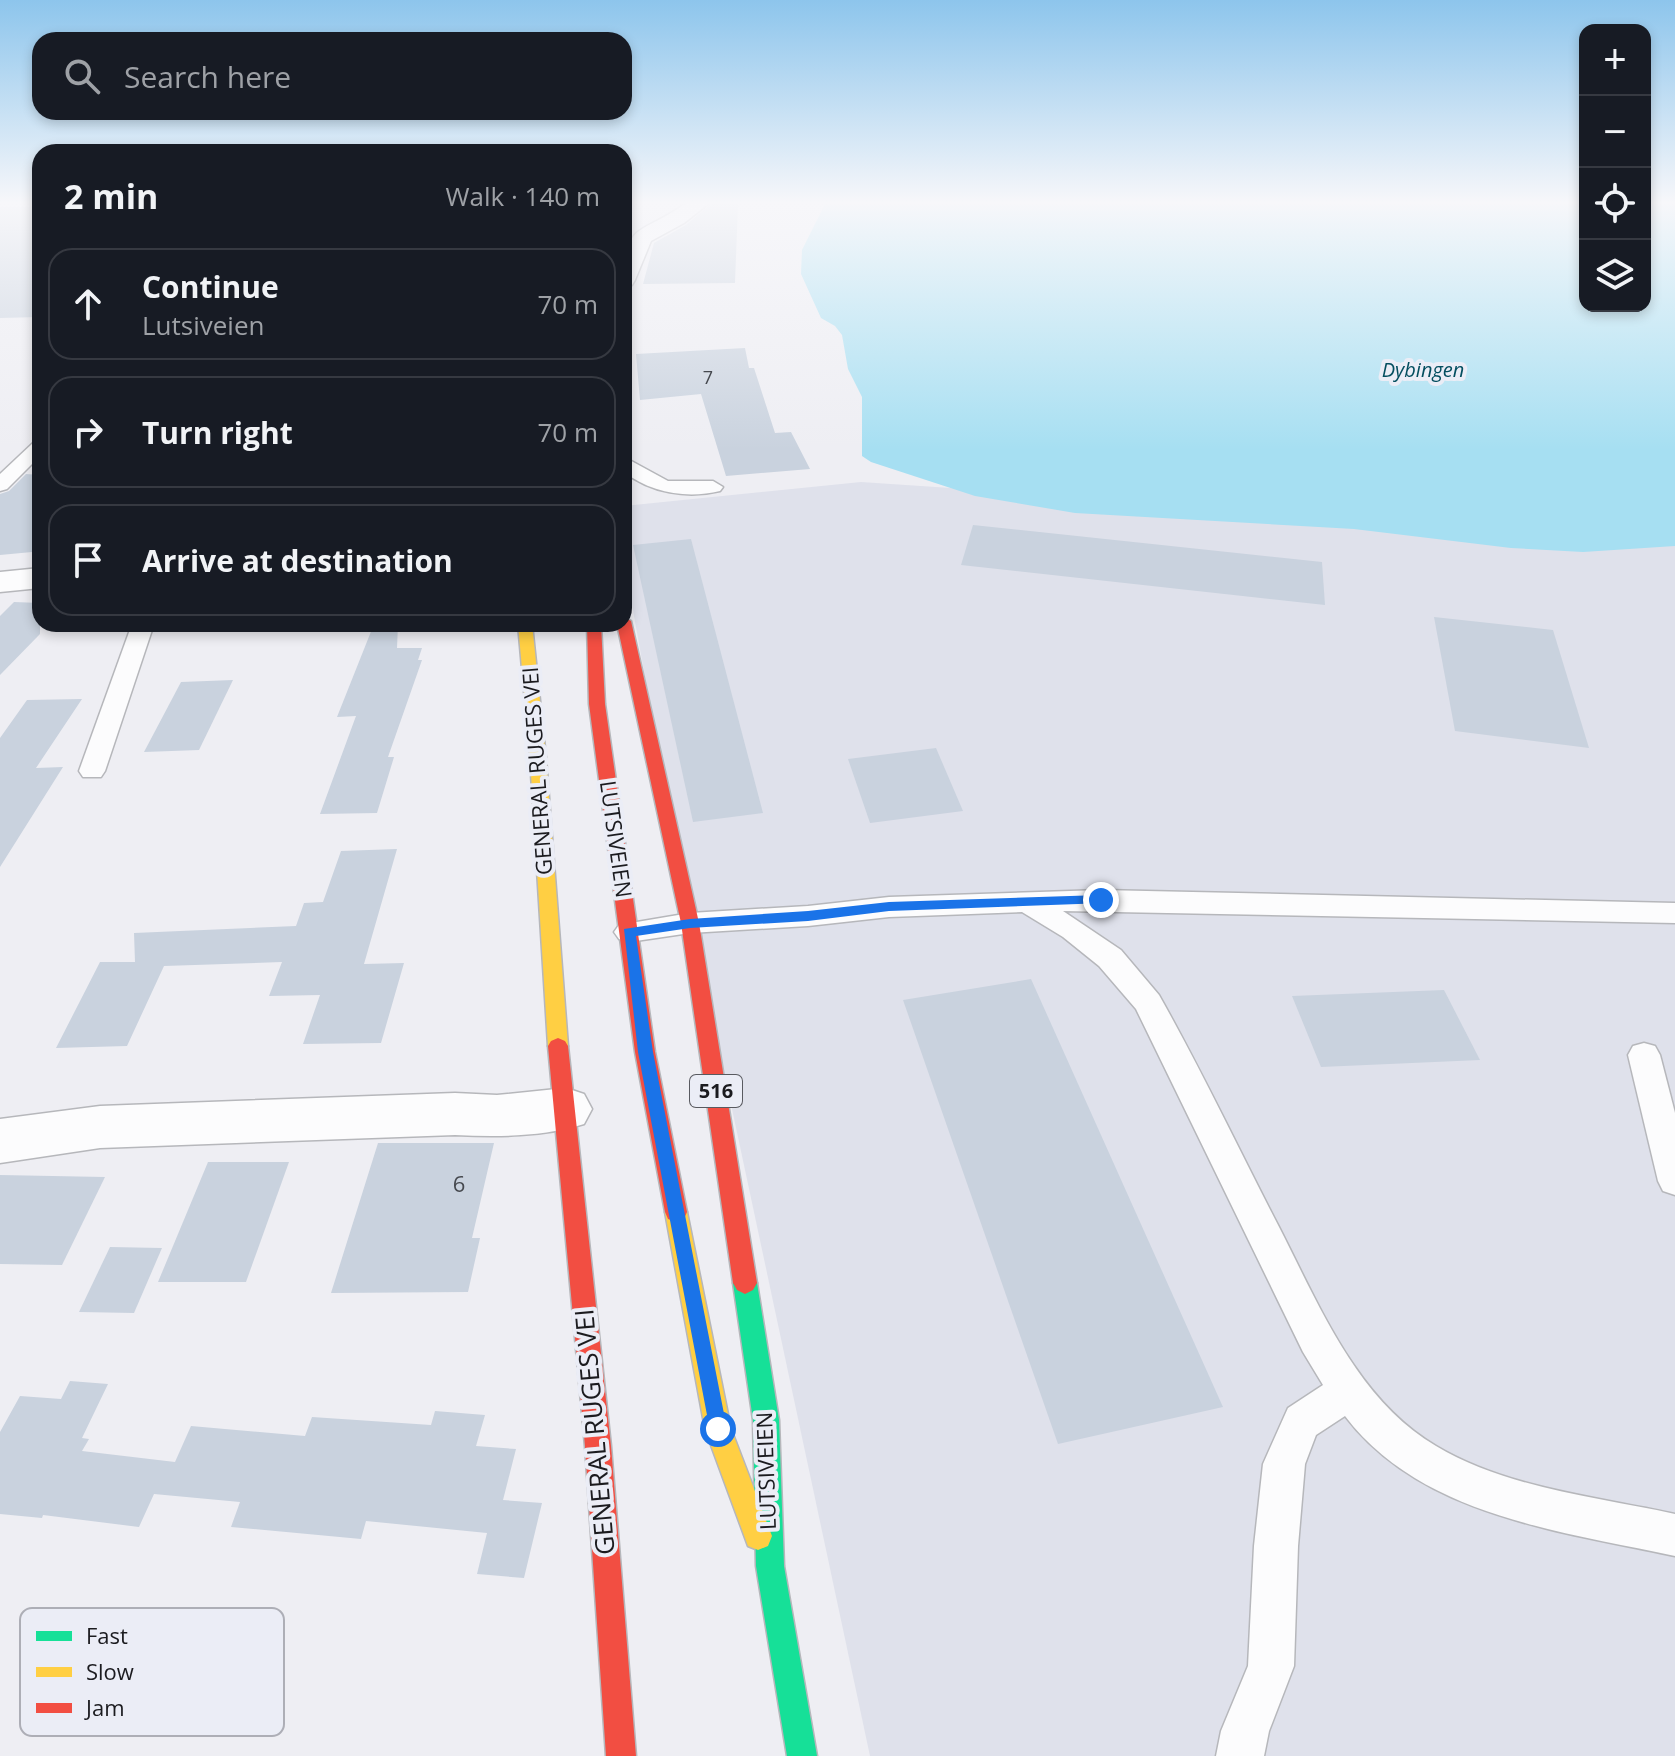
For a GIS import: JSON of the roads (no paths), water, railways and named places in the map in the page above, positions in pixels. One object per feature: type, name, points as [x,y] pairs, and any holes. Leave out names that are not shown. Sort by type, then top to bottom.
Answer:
[{"type":"main road","name":"GENERAL RUGES VEI","points":[[526,632],[538,758],[553,999],[598,1446],[621,1756]]},
{"type":"main road","name":"LUTSIVEIEN","points":[[594,632],[597,704],[645,1052],[718,1429],[770,1566]]},
{"type":"main road","name":"LUTSIVEIEN","points":[[629,632],[690,923],[766,1420],[770,1566],[802,1756]]},
{"type":"street","points":[[0,582],[32,579]]},
{"type":"street","points":[[0,1141],[100,1127],[455,1114],[497,1116],[566,1109]]},
{"type":"lane","points":[[0,485],[32,454]]},
{"type":"lane","points":[[632,469],[670,489],[713,487]]},
{"type":"lane","points":[[92,771],[140,632]]},
{"type":"lane","points":[[629,932],[690,923],[808,916],[889,907],[1101,900],[1675,913]]},
{"type":"lane","points":[[1025,902],[1073,930],[1110,958],[1148,1003],[1317,1340],[1348,1391],[1395,1442],[1435,1468],[1499,1493],[1675,1535]]},
{"type":"lane","points":[[1644,1055],[1675,1181]]},
{"type":"lane","points":[[1240,1756],[1245,1731],[1271,1666],[1276,1546],[1284,1464],[1302,1422],[1348,1391]]},
{"type":"water","name":"Dybingen","points":[[806,286],[1579,286],[1579,312],[1651,312],[1651,286],[1675,286],[1675,546],[1583,552],[1511,548],[1354,529],[1075,513],[975,496],[871,462],[862,456],[862,397],[848,369],[842,335],[835,326],[821,318]]}]
